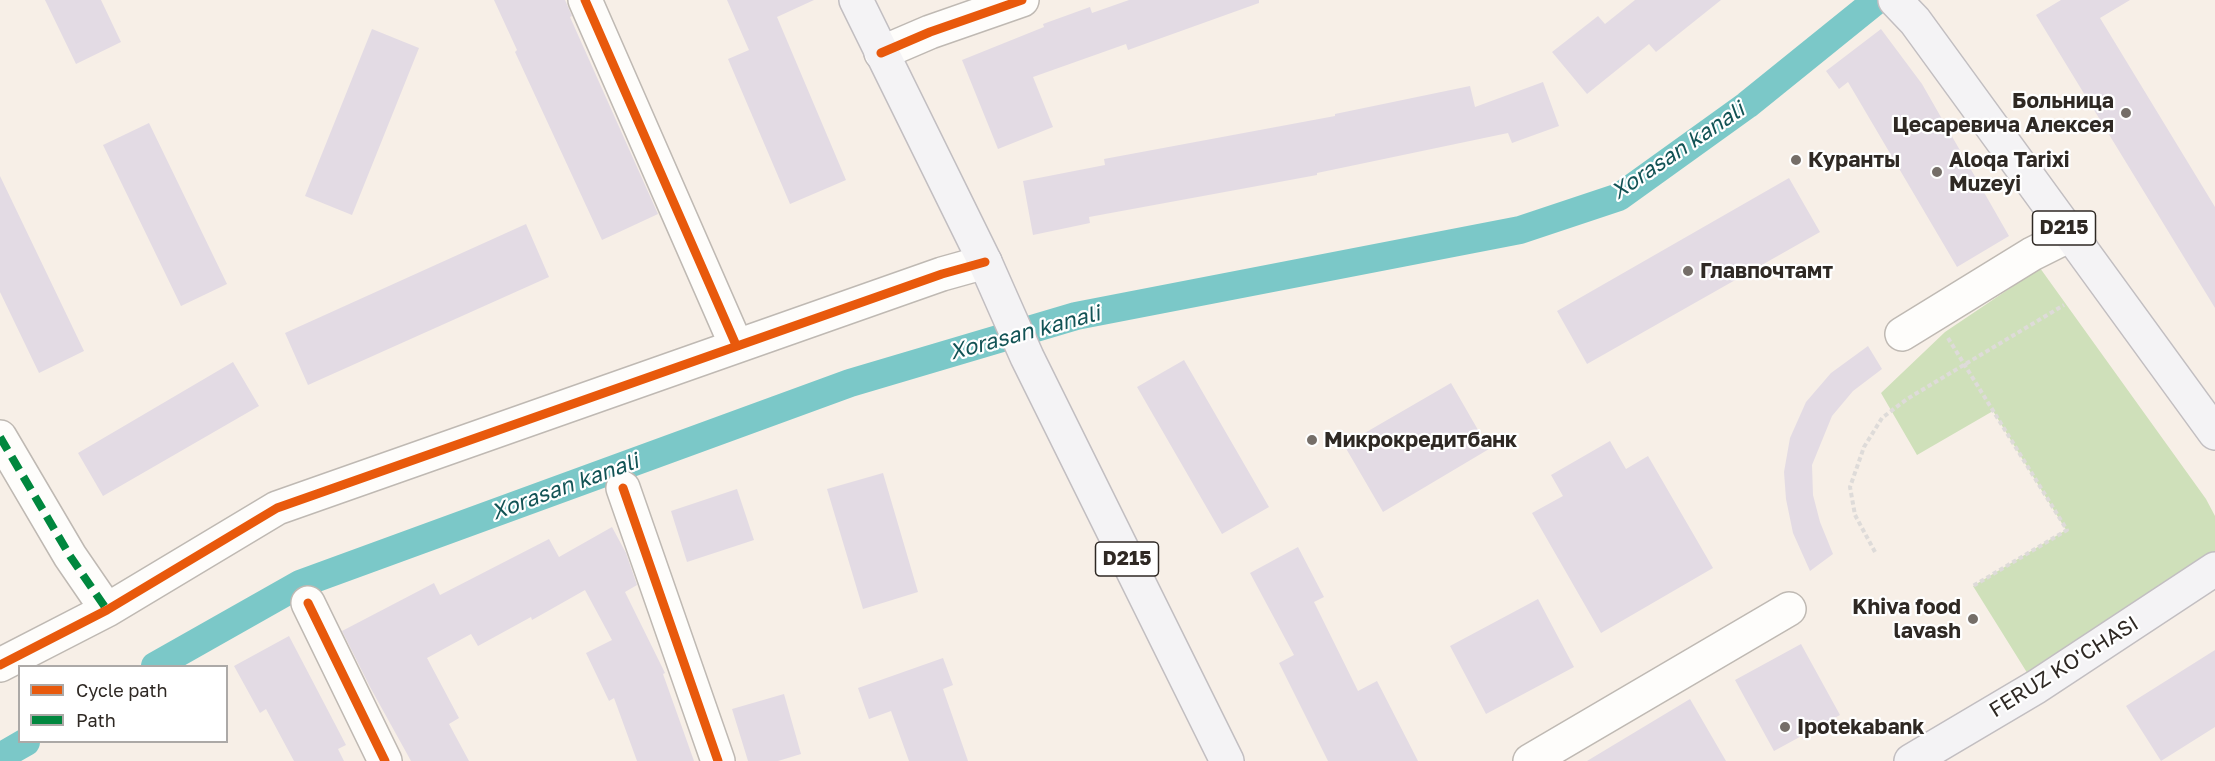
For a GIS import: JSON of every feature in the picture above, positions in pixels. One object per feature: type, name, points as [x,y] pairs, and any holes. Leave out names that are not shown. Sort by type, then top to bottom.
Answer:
[{"type":"main road","name":"D215","points":[[856,0],[986,262],[1027,357],[1227,761]]},
{"type":"main road","name":"D215","points":[[1905,10],[2215,433]]},
{"type":"main road","name":"FERUZ KO'CHASI","points":[[1911,761],[2036,687],[2215,569]]},
{"type":"street","points":[[585,0],[736,345]]},
{"type":"street","points":[[881,53],[930,32],[1022,0]]},
{"type":"street","points":[[1902,334],[2032,254],[2070,236]]},
{"type":"street","points":[[0,665],[107,610],[277,508],[736,345],[942,274],[986,262]]},
{"type":"street","points":[[0,437],[70,556],[107,610]]},
{"type":"street","points":[[623,488],[717,761]]},
{"type":"street","points":[[308,603],[385,761]]},
{"type":"street","points":[[1530,761],[1789,609]]},
{"type":"path","points":[[1875,552],[1855,515],[1850,487],[1864,447],[1882,418],[1907,399],[2064,305]]},
{"type":"path","points":[[1945,332],[2067,530],[1973,586]]},
{"type":"green space","points":[[2040,268],[2206,499],[2215,516],[2215,569],[2036,687],[1973,586],[2066,530],[1993,411],[1917,455],[1881,393],[1945,332]]},
{"type":"building","points":[[45,0],[101,0],[121,42],[76,64]]},
{"type":"building","points":[[494,0],[565,0],[572,16],[570,17],[658,214],[602,240],[515,52],[517,50]]},
{"type":"building","points":[[727,0],[814,0],[777,17],[846,180],[790,204],[728,59],[749,50]]},
{"type":"building","points":[[1129,0],[1259,0],[1259,3],[1128,50],[1126,44],[1033,77],[1053,127],[998,149],[962,60],[1044,27],[1043,24],[1090,7],[1092,13]]},
{"type":"building","points":[[1635,0],[1721,0],[1656,52],[1649,44],[1587,94],[1552,52],[1598,16],[1605,24]]},
{"type":"building","name":"Больница Цесаревича Алексея","points":[[2061,0],[2130,0],[2100,18],[2215,207],[2215,308],[2036,15]]},
{"type":"building","points":[[372,29],[419,48],[352,215],[305,196]]},
{"type":"building","name":"Aloqa Tarixi Muzeyi","points":[[1881,29],[1922,84],[2009,236],[1957,267],[1848,82],[1839,89],[1826,71]]},
{"type":"building","points":[[1543,82],[1559,126],[1512,143],[1508,133],[1317,173],[1317,175],[1089,217],[1090,223],[1033,235],[1023,181],[1105,165],[1104,159],[1335,116],[1335,114],[1470,86],[1475,107]]},
{"type":"building","points":[[149,123],[227,284],[181,306],[103,145]]},
{"type":"building","points":[[0,176],[84,351],[39,373],[0,292]]},
{"type":"building","name":"Главпочтамт","points":[[1789,178],[1820,232],[1587,364],[1557,311]]},
{"type":"building","points":[[526,224],[549,277],[308,385],[285,333]]},
{"type":"building","points":[[1868,346],[1882,369],[1853,391],[1832,416],[1812,465],[1813,495],[1820,522],[1833,554],[1810,571],[1793,533],[1786,499],[1784,472],[1790,438],[1806,402],[1831,373]]},
{"type":"building","points":[[1184,360],[1269,507],[1222,534],[1137,387]]},
{"type":"building","points":[[233,362],[259,406],[103,496],[78,453]]},
{"type":"building","points":[[1451,383],[1489,449],[1383,512],[1344,445]]},
{"type":"building","points":[[1610,441],[1626,469],[1648,456],[1713,568],[1601,633],[1532,513],[1563,496],[1551,475]]},
{"type":"building","points":[[883,473],[918,592],[863,609],[827,489]]},
{"type":"building","points":[[737,489],[754,540],[687,562],[671,511]]},
{"type":"building","points":[[612,527],[626,553],[637,585],[625,592],[665,673],[663,674],[694,761],[637,761],[614,698],[609,701],[586,653],[612,640],[585,590],[532,620],[531,617],[478,646],[471,634],[427,658],[459,718],[449,724],[469,761],[411,761],[342,631],[434,583],[440,595],[549,539],[559,557]]},
{"type":"building","points":[[1298,547],[1324,597],[1314,602],[1358,691],[1377,681],[1418,761],[1328,761],[1279,663],[1294,655],[1250,573]]},
{"type":"building","points":[[1538,599],[1574,667],[1486,714],[1450,646]]},
{"type":"building","points":[[289,636],[346,745],[338,749],[344,761],[294,761],[266,709],[260,713],[234,666]]},
{"type":"building","points":[[1801,644],[1840,715],[1774,751],[1735,680]]},
{"type":"building","points":[[2215,650],[2215,727],[2161,761],[2126,706]]},
{"type":"building","points":[[943,658],[953,685],[943,689],[968,761],[909,761],[891,711],[869,719],[858,688]]},
{"type":"building","points":[[784,694],[801,754],[778,761],[748,761],[732,709]]},
{"type":"building","points":[[1690,699],[1726,761],[1587,761]]},
{"type":"waterway","name":"Xorasan kanali","points":[[157,665],[300,584],[850,383],[1076,316],[1520,230],[1619,197],[1747,105],[1877,0]]},
{"type":"waterway","name":"Xorasan kanali","points":[[0,757],[24,743]]},
{"type":"marked path","points":[[0,437],[70,556],[107,610]]},
{"type":"cycle path","points":[[585,0],[736,345]]},
{"type":"cycle path","points":[[881,53],[930,32],[1022,0]]},
{"type":"cycle path","points":[[0,665],[107,610],[277,508],[942,274],[985,262]]},
{"type":"cycle path","points":[[623,488],[718,761]]},
{"type":"cycle path","points":[[308,603],[385,761]]},
{"type":"place","name":"Больница Цесаревича Алексея","points":[[2126,113]]},
{"type":"place","name":"Куранты","points":[[1796,160]]},
{"type":"place","name":"Aloqa Tarixi Muzeyi","points":[[1937,172]]},
{"type":"place","name":"Главпочтамт","points":[[1688,271]]},
{"type":"place","name":"Микрокредитбанк","points":[[1312,440]]},
{"type":"place","name":"Khiva food lavash","points":[[1973,619]]},
{"type":"place","name":"Ipotekabank","points":[[1785,727]]}]
